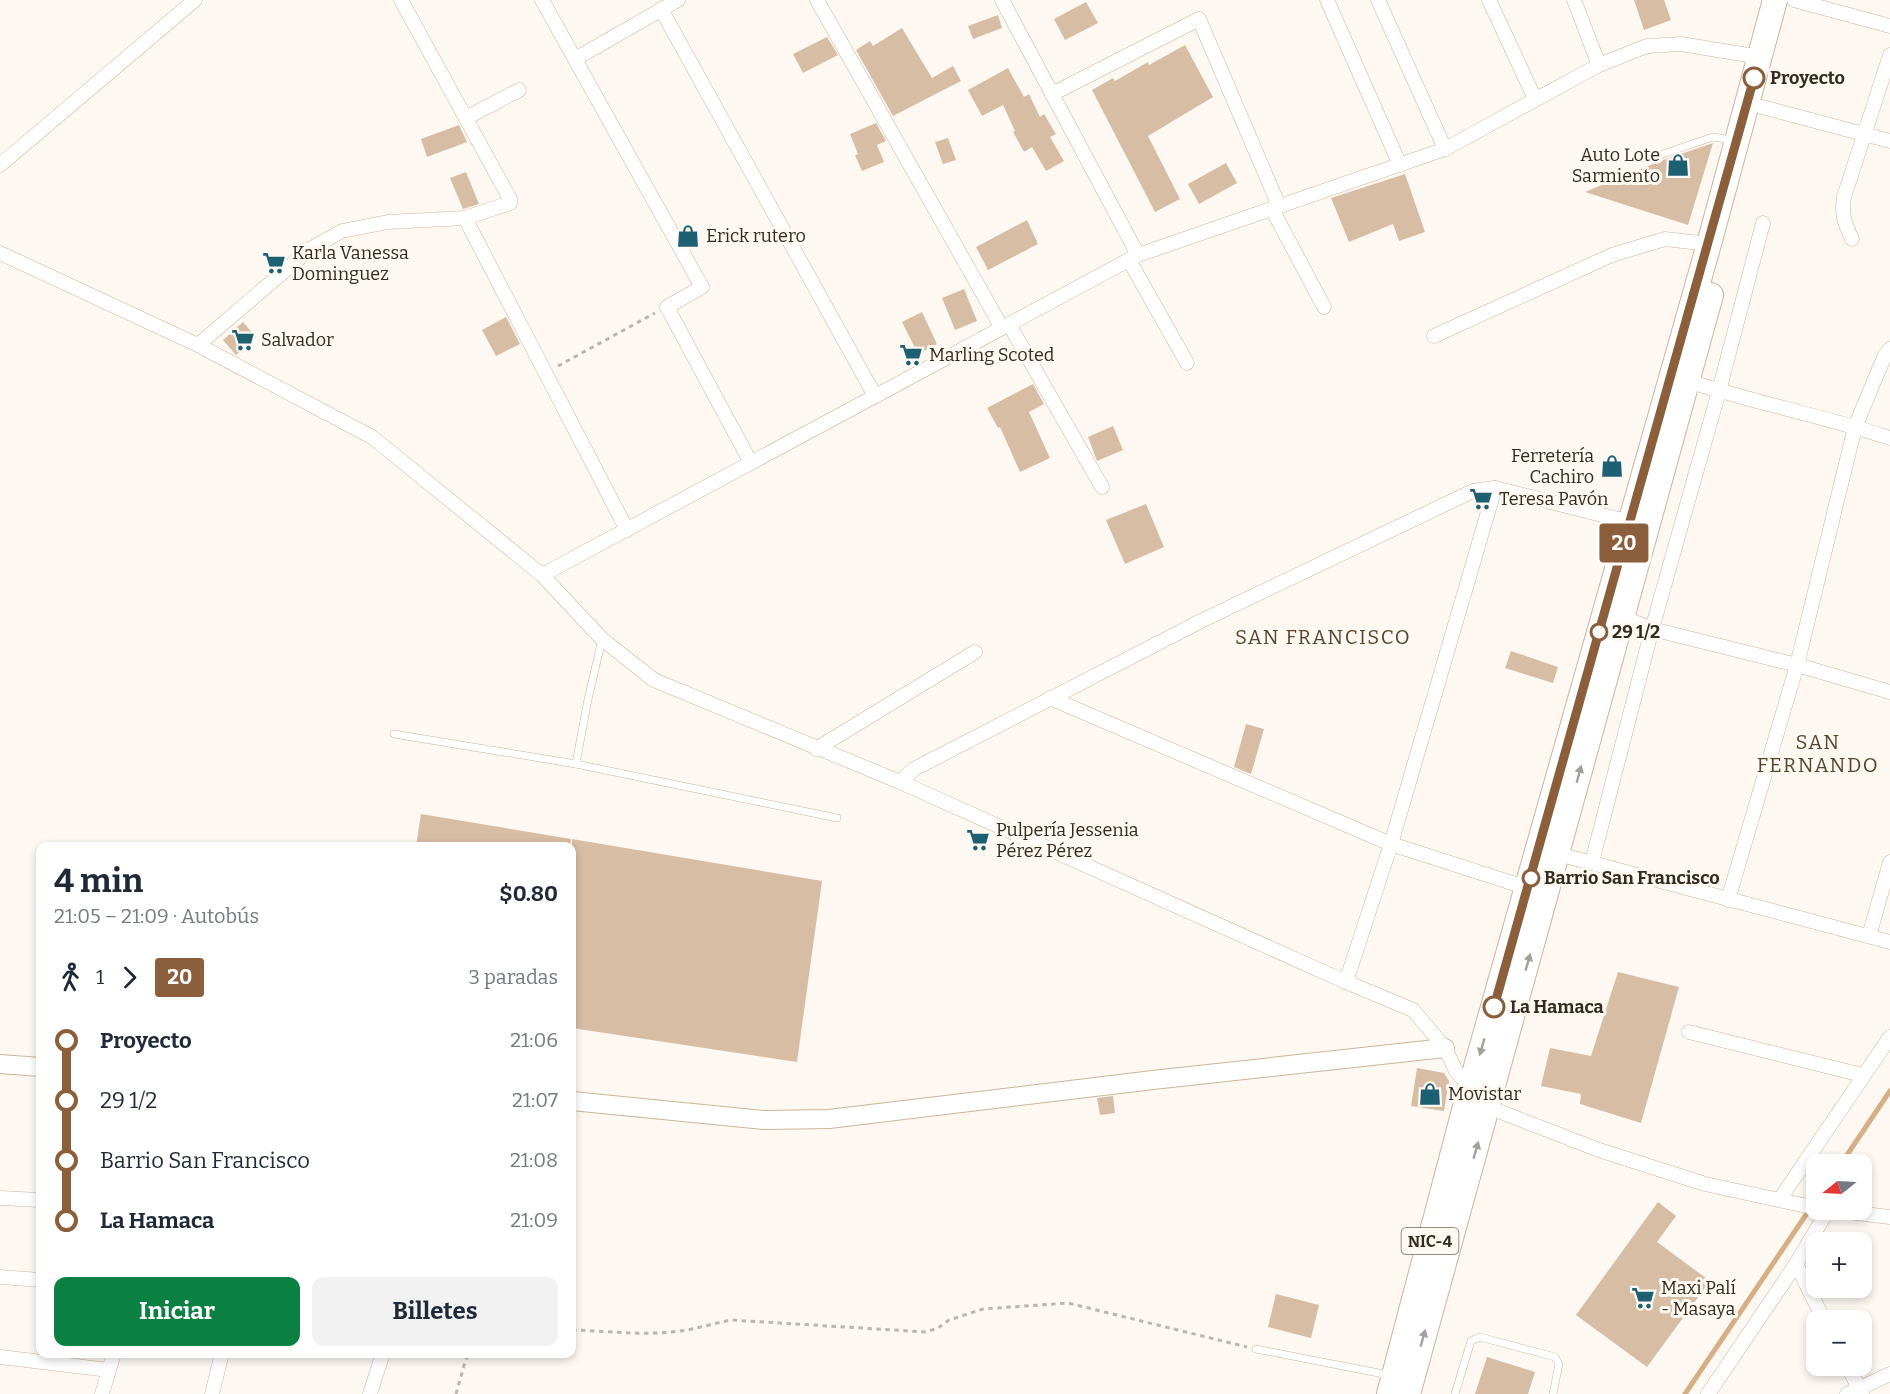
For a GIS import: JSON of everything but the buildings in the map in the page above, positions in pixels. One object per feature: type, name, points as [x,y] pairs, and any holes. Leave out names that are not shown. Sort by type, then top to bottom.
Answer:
[{"type":"highway","name":"NIC-4","points":[[1397,1388],[1470,1088],[1709,244],[1775,0]]},
{"type":"highway","name":"NIC-4","points":[[1397,1388],[1488,1107],[1793,0]]},
{"type":"street","points":[[0,165],[195,0]]},
{"type":"street","points":[[198,345],[310,249],[342,231],[388,222],[465,218],[510,203],[510,199],[401,0]]},
{"type":"street","points":[[542,0],[702,287],[667,307],[751,463]]},
{"type":"street","points":[[575,59],[678,0]]},
{"type":"street","points":[[817,0],[1102,487]]},
{"type":"street","points":[[1002,0],[1052,94],[1187,363]]},
{"type":"street","points":[[1328,0],[1400,165]]},
{"type":"street","points":[[1378,0],[1445,149]]},
{"type":"street","points":[[1489,0],[1535,99]]},
{"type":"street","points":[[1574,0],[1599,65]]},
{"type":"street","points":[[1793,0],[1890,26]]},
{"type":"street","points":[[661,9],[875,396]]},
{"type":"street","points":[[1052,94],[1198,19],[1276,208],[1324,306]]},
{"type":"street","points":[[542,575],[1134,257],[1445,149],[1599,65],[1647,46],[1681,44],[1760,57]]},
{"type":"street","points":[[1852,239],[1844,223],[1842,211],[1844,197],[1890,55]]},
{"type":"street","points":[[466,118],[519,90]]},
{"type":"street","points":[[1762,107],[1890,141]]},
{"type":"street","points":[[465,218],[627,530]]},
{"type":"street","points":[[1592,862],[1652,629],[1719,391],[1763,223]]},
{"type":"street","points":[[1434,336],[1612,255],[1665,239],[1709,244]]},
{"type":"street","points":[[0,253],[198,345],[372,436],[542,575],[602,639],[654,680],[900,782],[1413,1010],[1445,1048],[1456,1071],[1488,1107],[1599,1150],[1705,1184],[1806,1207]]},
{"type":"street","points":[[1728,900],[1797,665],[1855,427],[1885,355],[1890,349]]},
{"type":"street","points":[[1688,381],[1890,438]]},
{"type":"street","points":[[900,782],[914,769],[1203,620],[1473,491],[1495,488],[1630,522]]},
{"type":"street","points":[[1346,982],[1391,844],[1495,488]]},
{"type":"street","points":[[1622,617],[1652,629],[1797,665],[1890,692]]},
{"type":"street","points":[[816,749],[975,652]]},
{"type":"street","points":[[1050,698],[1391,844],[1528,888]]},
{"type":"street","points":[[1558,854],[1890,942]]},
{"type":"street","points":[[1869,936],[1890,862]]},
{"type":"street","points":[[1689,1032],[1862,1075]]},
{"type":"street","points":[[1780,1199],[1862,1075],[1890,1037]]},
{"type":"street","points":[[576,1101],[764,1120],[829,1119],[1445,1048]]},
{"type":"street","points":[[0,1064],[36,1067]]},
{"type":"street","points":[[0,1198],[36,1200]]},
{"type":"street","points":[[1872,1215],[1890,1217]]},
{"type":"street","points":[[1708,1394],[1796,1264],[1817,1220]]},
{"type":"street","points":[[1796,1264],[1819,1310]]},
{"type":"street","points":[[0,1277],[36,1280]]},
{"type":"street","points":[[0,1358],[109,1370]]},
{"type":"street","points":[[102,1394],[113,1358]]},
{"type":"street","points":[[212,1394],[221,1358]]},
{"type":"street","points":[[370,1394],[381,1358]]},
{"type":"street","points":[[1851,1376],[1856,1392],[1890,1374]]},
{"type":"lane","points":[[1660,155],[1713,137],[1737,140]]},
{"type":"lane","points":[[576,764],[602,639]]},
{"type":"lane","points":[[394,734],[576,764],[837,818]]},
{"type":"lane","points":[[1455,1394],[1471,1341],[1480,1337],[1555,1357],[1559,1365],[1552,1394]]},
{"type":"lane","points":[[1256,1349],[1397,1388]]},
{"type":"path","points":[[546,373],[667,307]]},
{"type":"path","points":[[576,1330],[652,1334],[683,1331],[731,1320],[926,1332],[938,1328],[949,1320],[983,1309],[1068,1303],[1256,1349]]},
{"type":"path","points":[[456,1394],[467,1358]]},
{"type":"waterway","points":[[1848,1154],[1890,1091]]},
{"type":"waterway","points":[[1685,1394],[1806,1215]]},
{"type":"bus line","name":"20","points":[[1494,1007],[1754,78]]},
{"type":"place","name":"Proyecto","points":[[1754,78]]},
{"type":"place","name":"Auto Lote Sarmiento","points":[[1678,165]]},
{"type":"place","name":"Erick rutero","points":[[688,236]]},
{"type":"place","name":"Karla Vanessa Dominguez","points":[[274,263]]},
{"type":"place","name":"Salvador","points":[[243,340]]},
{"type":"place","name":"Marling Scoted","points":[[911,355]]},
{"type":"place","name":"Ferretería Cachiro","points":[[1612,466]]},
{"type":"place","name":"Teresa Pavón","points":[[1481,499]]},
{"type":"place","name":"29 1/2","points":[[1599,632]]},
{"type":"place","name":"Pulpería Jessenia Pérez Pérez","points":[[978,840]]},
{"type":"place","name":"Barrio San Francisco","points":[[1531,878]]},
{"type":"place","name":"La Hamaca","points":[[1494,1007]]},
{"type":"place","name":"Movistar","points":[[1430,1094]]},
{"type":"place","name":"Maxi Palí - Masaya","points":[[1643,1298]]},
{"type":"district","name":"SAN FRANCISCO","points":[[1323,637]]},
{"type":"district","name":"SAN FERNANDO","points":[[1818,754]]}]
